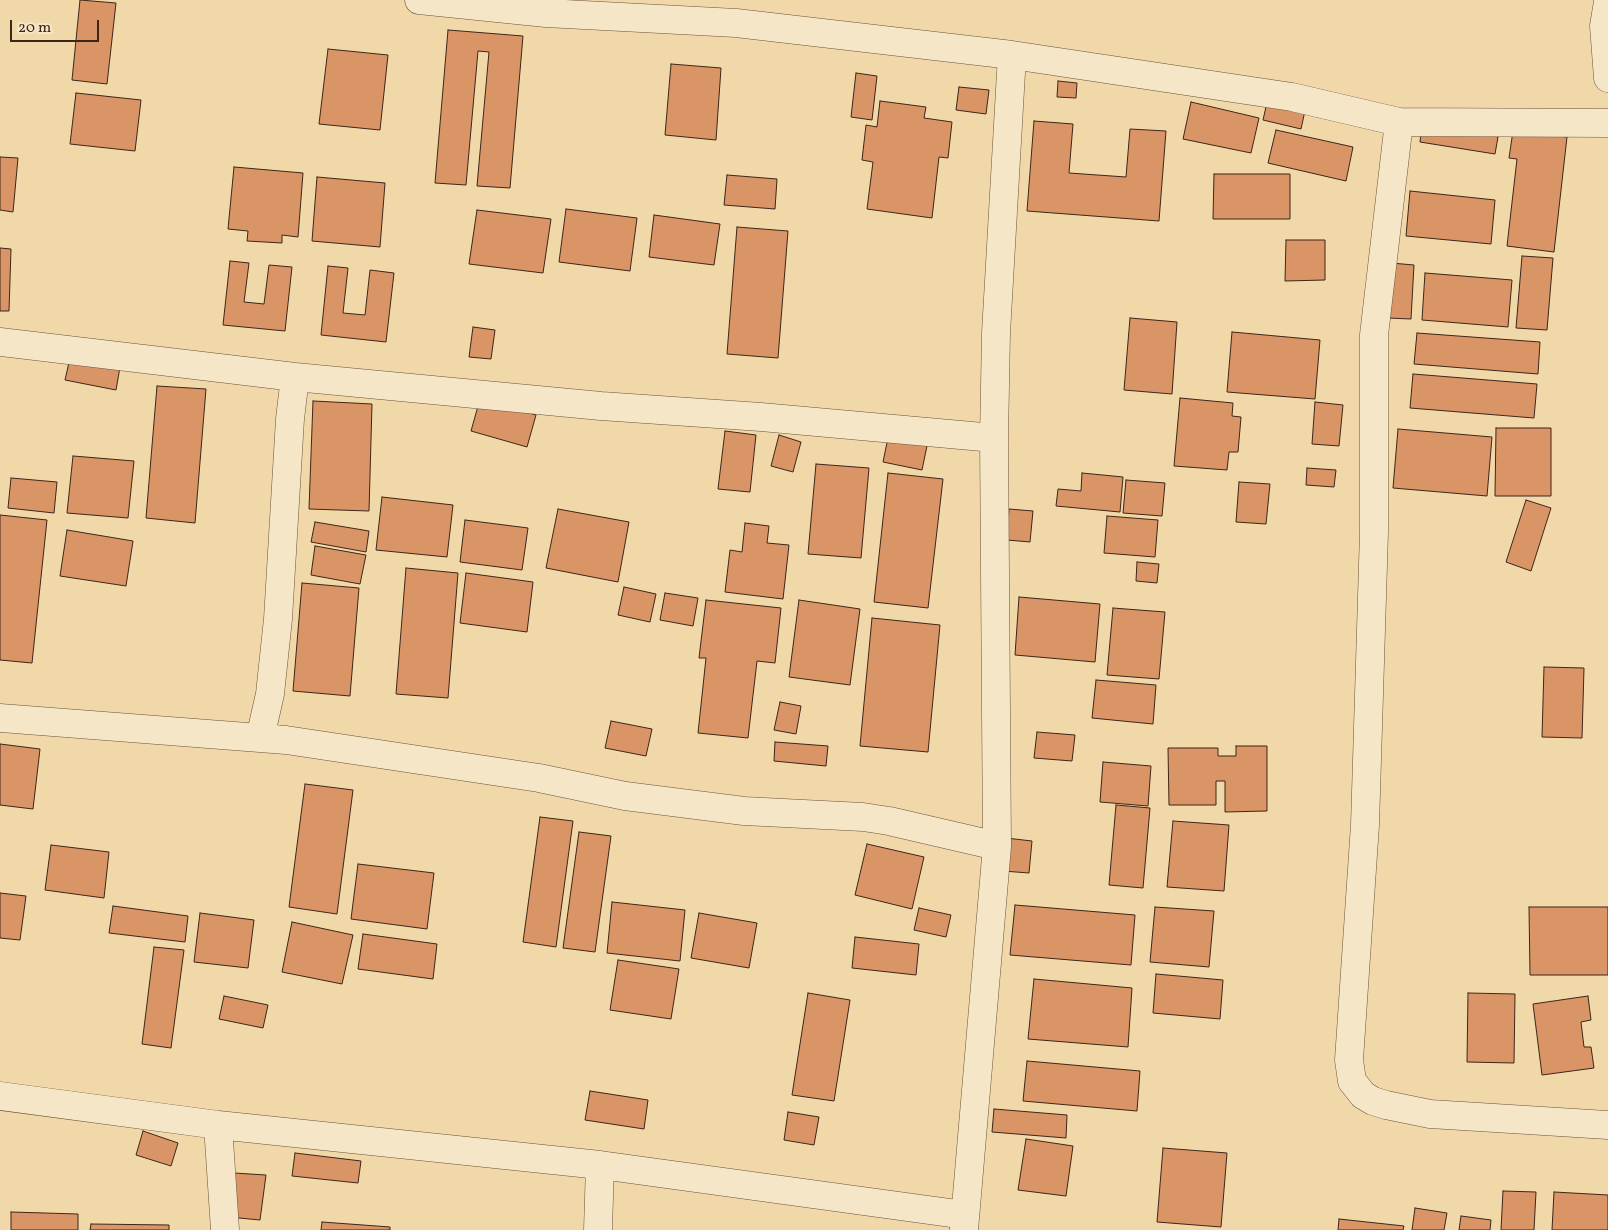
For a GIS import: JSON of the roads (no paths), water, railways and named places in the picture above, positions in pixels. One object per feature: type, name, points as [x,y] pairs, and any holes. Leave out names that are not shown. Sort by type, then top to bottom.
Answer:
[{"type":"street","points":[[419,0],[547,6],[736,23],[1012,55],[1292,97],[1399,122],[1608,123]]},
{"type":"street","points":[[1608,2],[1604,26],[1608,78]]},
{"type":"street","points":[[0,1096],[218,1125],[600,1166],[964,1222],[997,846],[994,438],[996,334],[1012,55]]},
{"type":"street","points":[[1399,122],[1374,335],[1374,532],[1366,815],[1349,1060],[1352,1082],[1363,1095],[1373,1101],[1386,1106],[1430,1114],[1608,1125]]},
{"type":"street","points":[[0,342],[295,377],[601,406],[761,417],[994,438]]},
{"type":"street","points":[[260,738],[270,694],[277,628],[290,419],[295,377]]},
{"type":"street","points":[[0,718],[286,740],[539,778],[625,796],[744,811],[863,817],[889,821],[997,846]]},
{"type":"street","points":[[218,1125],[225,1230]]},
{"type":"street","points":[[598,1230],[600,1166]]}]
